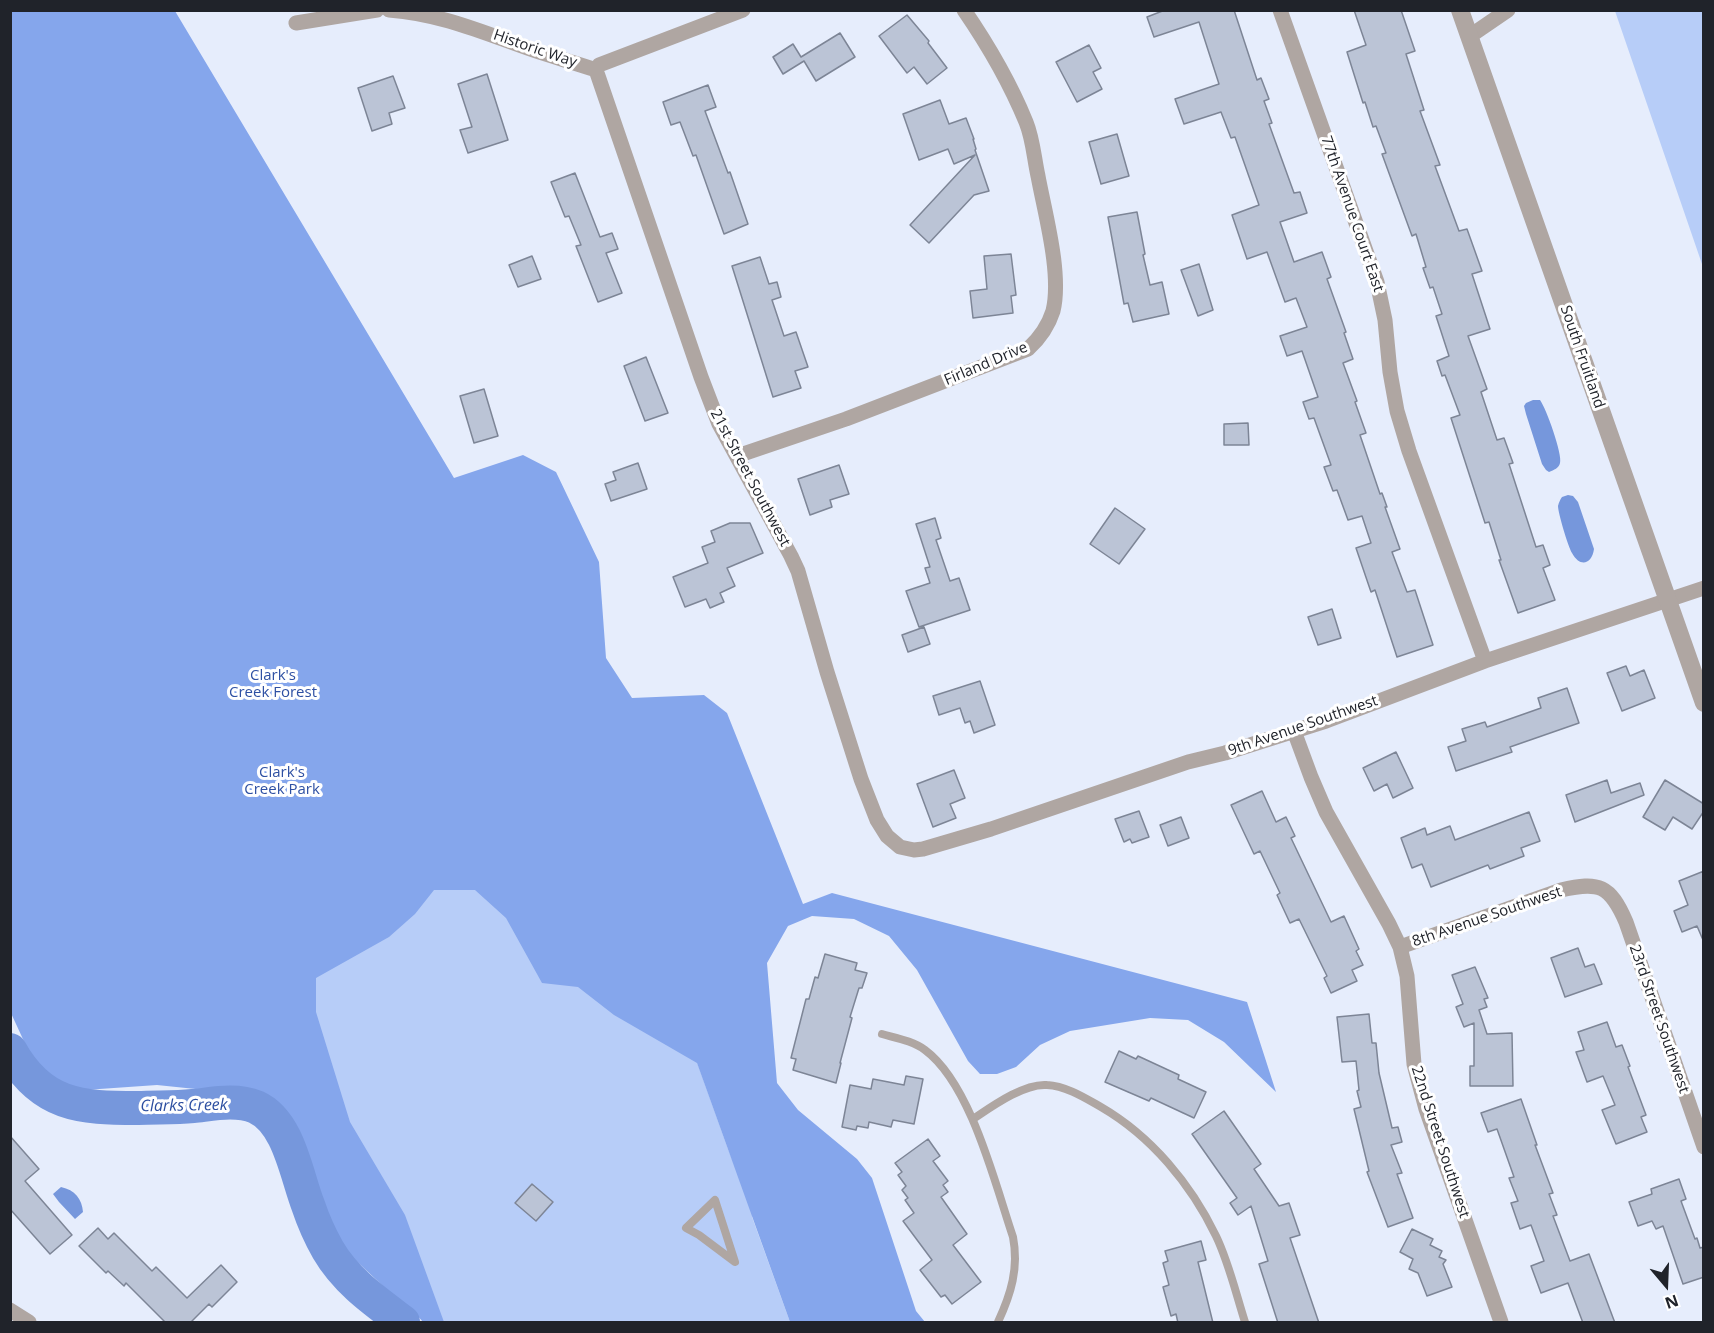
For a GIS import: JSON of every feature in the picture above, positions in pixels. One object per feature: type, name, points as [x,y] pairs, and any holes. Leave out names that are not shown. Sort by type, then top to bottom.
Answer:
[{"type":"street","points":[[296,23],[377,10]]},
{"type":"street","name":"Historic Way","points":[[389,10],[449,20],[596,70],[599,65],[744,10]]},
{"type":"street","name":"Firland Drive","points":[[737,456],[846,419],[1012,356],[1028,349],[1040,338],[1049,323],[1053,309],[1055,273],[1046,213],[1027,125],[1003,74],[964,10]]},
{"type":"street","name":"77th Avenue Court East","points":[[1280,10],[1377,282],[1385,320],[1390,372],[1397,411],[1409,451],[1485,661]]},
{"type":"street","name":"South Fruitland","points":[[1460,10],[1704,703]]},
{"type":"street","points":[[1470,36],[1508,10]]},
{"type":"street","name":"21st Street Southwest","points":[[596,70],[719,424],[798,571],[827,672],[870,804],[882,830],[900,847]]},
{"type":"street","name":"9th Avenue Southwest","points":[[900,847],[914,850],[946,843],[1188,762],[1294,731],[1485,661],[1704,588]]},
{"type":"street","name":"22nd Street Southwest","points":[[1294,731],[1326,812],[1389,924],[1400,948],[1407,976],[1417,1078],[1501,1323]]},
{"type":"street","name":"8th Avenue Southwest","points":[[1400,948],[1561,890],[1590,886],[1609,893]]},
{"type":"street","name":"23rd Street Southwest","points":[[1609,893],[1626,922],[1704,1147]]},
{"type":"street","points":[[10,1310],[29,1323]]},
{"type":"lane","points":[[882,1034],[907,1041],[925,1050],[945,1070],[973,1119],[1013,1237],[1016,1253],[1014,1283],[998,1323]]},
{"type":"lane","points":[[973,1119],[1002,1100],[1026,1089],[1046,1084],[1066,1089],[1083,1097],[1133,1129],[1160,1154],[1203,1211],[1217,1238],[1245,1323]]},
{"type":"lane","points":[[715,1200],[735,1262],[686,1228],[715,1200]]},
{"type":"green space","name":"Clark's Creek Forest","points":[[11,10],[175,11],[454,478],[523,455],[556,472],[599,562],[606,658],[632,698],[704,695],[727,713],[803,904],[832,893],[1247,1002],[1276,1092],[1224,1042],[1188,1020],[1150,1018],[1070,1031],[1040,1045],[1016,1067],[997,1074],[980,1074],[968,1061],[917,970],[889,936],[854,919],[812,916],[788,926],[767,963],[777,1083],[798,1110],[857,1159],[872,1178],[916,1311],[925,1322],[790,1322],[697,1063],[614,1015],[578,987],[542,983],[506,918],[475,890],[434,890],[415,914],[389,937],[316,978],[316,1012],[350,1122],[405,1215],[444,1322],[423,1322],[336,1240],[290,1129],[273,1108],[248,1095],[157,1085],[85,1090],[64,1086],[45,1072],[28,1050],[10,1011]]},
{"type":"green space","name":"Clark's Creek Forest","points":[[10,11],[545,637],[728,1149],[752,1209],[752,1217],[790,1322],[437,1322],[288,1106],[10,972]]},
{"type":"green space","points":[[1615,11],[1703,11],[1703,267]]},
{"type":"shaded area","points":[[1533,400],[1540,400],[1543,405],[1559,451],[1559,465],[1549,472],[1542,464],[1524,406]]},
{"type":"shaded area","points":[[1573,496],[1578,502],[1594,549],[1591,558],[1585,562],[1579,561],[1572,553],[1560,515],[1559,502],[1562,497]]},
{"type":"shaded area","points":[[61,1187],[74,1193],[81,1203],[83,1212],[75,1219],[53,1194]]},
{"type":"building","points":[[1165,10],[1234,10],[1257,80],[1261,78],[1269,99],[1264,101],[1272,123],[1269,124],[1294,193],[1300,192],[1307,213],[1280,222],[1294,262],[1322,252],[1331,277],[1327,279],[1353,359],[1343,363],[1366,433],[1360,435],[1400,549],[1392,552],[1407,592],[1415,590],[1433,645],[1397,657],[1375,590],[1371,592],[1356,548],[1371,543],[1362,516],[1348,520],[1337,490],[1333,491],[1324,467],[1331,465],[1314,418],[1309,419],[1303,402],[1318,397],[1302,351],[1287,356],[1280,336],[1307,327],[1296,298],[1285,302],[1267,252],[1247,259],[1232,215],[1259,205],[1235,137],[1231,138],[1221,112],[1184,124],[1175,99],[1219,84],[1199,22],[1154,37],[1147,17]]},
{"type":"building","points":[[1354,10],[1401,10],[1415,51],[1406,54],[1424,110],[1420,111],[1440,165],[1435,166],[1459,231],[1467,229],[1482,271],[1472,274],[1490,329],[1468,336],[1487,389],[1481,392],[1497,440],[1504,438],[1513,463],[1509,464],[1536,547],[1543,545],[1550,565],[1543,568],[1555,600],[1518,613],[1499,560],[1501,560],[1489,522],[1485,523],[1451,418],[1460,415],[1445,375],[1442,376],[1437,361],[1449,356],[1436,316],[1442,314],[1433,287],[1430,288],[1423,268],[1426,267],[1416,234],[1412,236],[1382,154],[1386,153],[1376,126],[1373,127],[1365,102],[1363,103],[1347,52],[1366,45]]},
{"type":"building","points":[[907,15],[929,41],[928,43],[947,68],[927,84],[914,67],[907,73],[879,36]]},
{"type":"building","points":[[840,33],[855,57],[816,81],[804,61],[783,74],[773,57],[793,44],[801,57]]},
{"type":"building","points":[[1089,45],[1101,68],[1093,72],[1102,89],[1077,102],[1056,62]]},
{"type":"building","points":[[487,74],[508,140],[468,153],[460,130],[472,127],[458,84]]},
{"type":"building","points":[[393,76],[405,108],[389,113],[392,124],[372,131],[358,88]]},
{"type":"building","points":[[708,85],[716,107],[705,111],[748,224],[724,234],[696,155],[693,156],[680,122],[671,125],[663,102]]},
{"type":"building","points":[[940,100],[949,124],[966,118],[989,191],[974,195],[929,243],[910,225],[975,155],[954,164],[948,149],[919,160],[903,114]]},
{"type":"building","points":[[1117,134],[1129,176],[1101,184],[1089,142]]},
{"type":"building","points":[[575,173],[600,237],[612,233],[618,249],[606,253],[622,293],[598,302],[576,246],[581,245],[569,216],[565,217],[551,182]]},
{"type":"building","points":[[1137,212],[1150,285],[1162,282],[1169,314],[1133,322],[1128,303],[1124,304],[1108,217]]},
{"type":"building","points":[[1011,254],[1016,295],[1011,296],[1013,313],[973,318],[970,291],[987,289],[984,256]]},
{"type":"building","points":[[532,256],[541,279],[518,287],[509,265]]},
{"type":"building","points":[[760,257],[769,284],[777,282],[781,297],[772,300],[784,336],[796,332],[808,367],[795,371],[801,388],[773,397],[732,266]]},
{"type":"building","points":[[1199,264],[1213,310],[1198,316],[1181,270]]},
{"type":"building","points":[[646,357],[668,413],[645,421],[624,366]]},
{"type":"building","points":[[484,389],[498,436],[474,443],[460,396]]},
{"type":"building","points":[[1248,423],[1249,445],[1224,445],[1224,424]]},
{"type":"building","points":[[638,463],[647,489],[611,501],[605,484],[616,480],[613,472]]},
{"type":"building","points":[[839,465],[849,494],[830,500],[832,507],[810,515],[798,479]]},
{"type":"building","points":[[1115,508],[1145,529],[1119,564],[1090,544]]},
{"type":"building","points":[[935,518],[941,538],[936,540],[950,581],[959,578],[970,610],[919,627],[906,591],[930,583],[925,568],[930,567],[916,524]]},
{"type":"building","points":[[730,523],[750,523],[763,553],[727,568],[735,586],[720,593],[724,602],[710,608],[706,599],[685,607],[673,577],[708,563],[702,547],[715,542],[711,531]]},
{"type":"building","points":[[1332,609],[1341,638],[1318,645],[1308,617]]},
{"type":"building","points":[[924,627],[930,644],[908,652],[902,635]]},
{"type":"building","points":[[1626,666],[1630,676],[1644,670],[1655,698],[1622,711],[1607,673]]},
{"type":"building","points":[[980,681],[995,725],[974,733],[970,721],[965,723],[960,708],[939,715],[933,696]]},
{"type":"building","points":[[1567,688],[1579,723],[1510,747],[1512,752],[1456,771],[1448,747],[1466,741],[1462,729],[1485,722],[1487,727],[1541,708],[1538,698]]},
{"type":"building","points":[[1396,752],[1413,788],[1393,798],[1387,784],[1374,791],[1363,768]]},
{"type":"building","points":[[954,770],[965,798],[950,804],[956,818],[933,827],[917,784]]},
{"type":"building","points":[[1607,780],[1611,793],[1640,783],[1644,795],[1575,822],[1566,795]]},
{"type":"building","points":[[1665,780],[1704,804],[1704,811],[1692,829],[1673,817],[1665,830],[1643,817]]},
{"type":"building","points":[[1262,791],[1276,822],[1286,817],[1295,836],[1291,838],[1331,922],[1344,916],[1359,949],[1356,951],[1363,965],[1352,970],[1357,981],[1331,993],[1324,978],[1327,976],[1299,919],[1290,923],[1277,895],[1280,893],[1260,851],[1254,854],[1231,805]]},
{"type":"building","points":[[1139,811],[1149,837],[1132,843],[1130,839],[1124,842],[1115,819]]},
{"type":"building","points":[[1529,812],[1540,841],[1521,848],[1524,856],[1490,869],[1488,865],[1431,887],[1422,864],[1412,868],[1401,838],[1425,828],[1427,835],[1450,826],[1455,840]]},
{"type":"building","points":[[1181,817],[1189,838],[1168,846],[1160,825]]},
{"type":"building","points":[[1704,871],[1703,940],[1697,926],[1682,932],[1674,911],[1688,905],[1679,881]]},
{"type":"building","points":[[1578,948],[1585,967],[1594,964],[1602,984],[1565,997],[1551,958]]},
{"type":"building","points":[[825,954],[857,963],[855,970],[867,973],[862,988],[859,988],[850,1017],[852,1018],[836,1083],[793,1070],[796,1059],[791,1058],[806,999],[809,999],[815,977],[818,978]]},
{"type":"building","points":[[1475,967],[1488,998],[1484,999],[1487,1007],[1479,1010],[1487,1034],[1512,1033],[1513,1086],[1470,1086],[1470,1066],[1474,1066],[1474,1023],[1464,1027],[1456,1007],[1463,1004],[1452,975]]},
{"type":"building","points":[[1369,1014],[1372,1043],[1376,1043],[1379,1073],[1392,1128],[1398,1127],[1402,1142],[1391,1145],[1402,1173],[1397,1174],[1413,1218],[1388,1227],[1367,1172],[1369,1171],[1354,1109],[1361,1107],[1357,1091],[1359,1090],[1356,1061],[1342,1062],[1337,1017]]},
{"type":"building","points":[[1607,1022],[1616,1047],[1622,1045],[1646,1115],[1641,1117],[1647,1132],[1616,1144],[1602,1110],[1615,1105],[1603,1076],[1587,1082],[1576,1052],[1584,1050],[1578,1032]]},
{"type":"building","points":[[1119,1051],[1136,1059],[1138,1056],[1179,1075],[1178,1079],[1206,1092],[1194,1118],[1151,1098],[1149,1101],[1105,1082]]},
{"type":"building","points":[[906,1076],[923,1079],[914,1124],[893,1120],[891,1127],[869,1122],[868,1128],[857,1126],[856,1130],[842,1127],[850,1085],[871,1089],[873,1079],[904,1085]]},
{"type":"building","points":[[1521,1099],[1553,1193],[1549,1194],[1557,1215],[1553,1216],[1570,1261],[1589,1254],[1615,1323],[1583,1323],[1568,1283],[1541,1293],[1531,1266],[1544,1261],[1531,1225],[1520,1229],[1511,1203],[1518,1201],[1509,1178],[1514,1177],[1497,1129],[1488,1132],[1481,1113]]},
{"type":"building","points":[[1224,1111],[1261,1164],[1254,1169],[1279,1206],[1289,1203],[1300,1235],[1290,1238],[1319,1323],[1278,1323],[1259,1264],[1268,1261],[1251,1206],[1238,1215],[1230,1203],[1237,1198],[1192,1134]]},
{"type":"building","points":[[10,1136],[39,1169],[25,1181],[72,1235],[50,1254],[10,1209]]},
{"type":"building","points":[[928,1139],[940,1156],[933,1161],[948,1181],[943,1185],[948,1192],[941,1197],[967,1234],[953,1245],[981,1282],[952,1304],[945,1295],[941,1297],[920,1270],[932,1260],[903,1221],[914,1213],[905,1200],[908,1198],[902,1190],[906,1186],[898,1175],[902,1172],[895,1163]]},
{"type":"building","points":[[1679,1179],[1686,1199],[1681,1201],[1695,1239],[1697,1238],[1700,1248],[1704,1247],[1704,1277],[1683,1284],[1663,1226],[1656,1229],[1652,1221],[1638,1226],[1629,1202],[1652,1194],[1651,1189]]},
{"type":"building","points":[[532,1184],[553,1202],[536,1221],[515,1203]]},
{"type":"building","points":[[98,1228],[108,1239],[114,1233],[152,1271],[156,1267],[187,1298],[221,1265],[237,1282],[212,1307],[209,1304],[190,1323],[166,1323],[126,1283],[124,1286],[108,1271],[106,1273],[79,1246]]},
{"type":"building","points":[[1412,1229],[1433,1239],[1430,1245],[1442,1251],[1439,1257],[1446,1260],[1443,1264],[1452,1287],[1427,1296],[1418,1273],[1409,1269],[1413,1259],[1400,1252]]},
{"type":"building","points":[[1201,1241],[1206,1260],[1198,1262],[1213,1323],[1178,1323],[1176,1314],[1171,1316],[1163,1287],[1169,1285],[1163,1263],[1168,1261],[1165,1251]]},
{"type":"waterway","name":"Clarks Creek","points":[[10,1050],[22,1069],[35,1083],[49,1093],[80,1104],[138,1108],[233,1103],[256,1107],[267,1114],[284,1136],[314,1222],[335,1261],[362,1290],[403,1322]]},
{"type":"park label","name":"Clark's Creek Park","points":[[282,782]]}]
